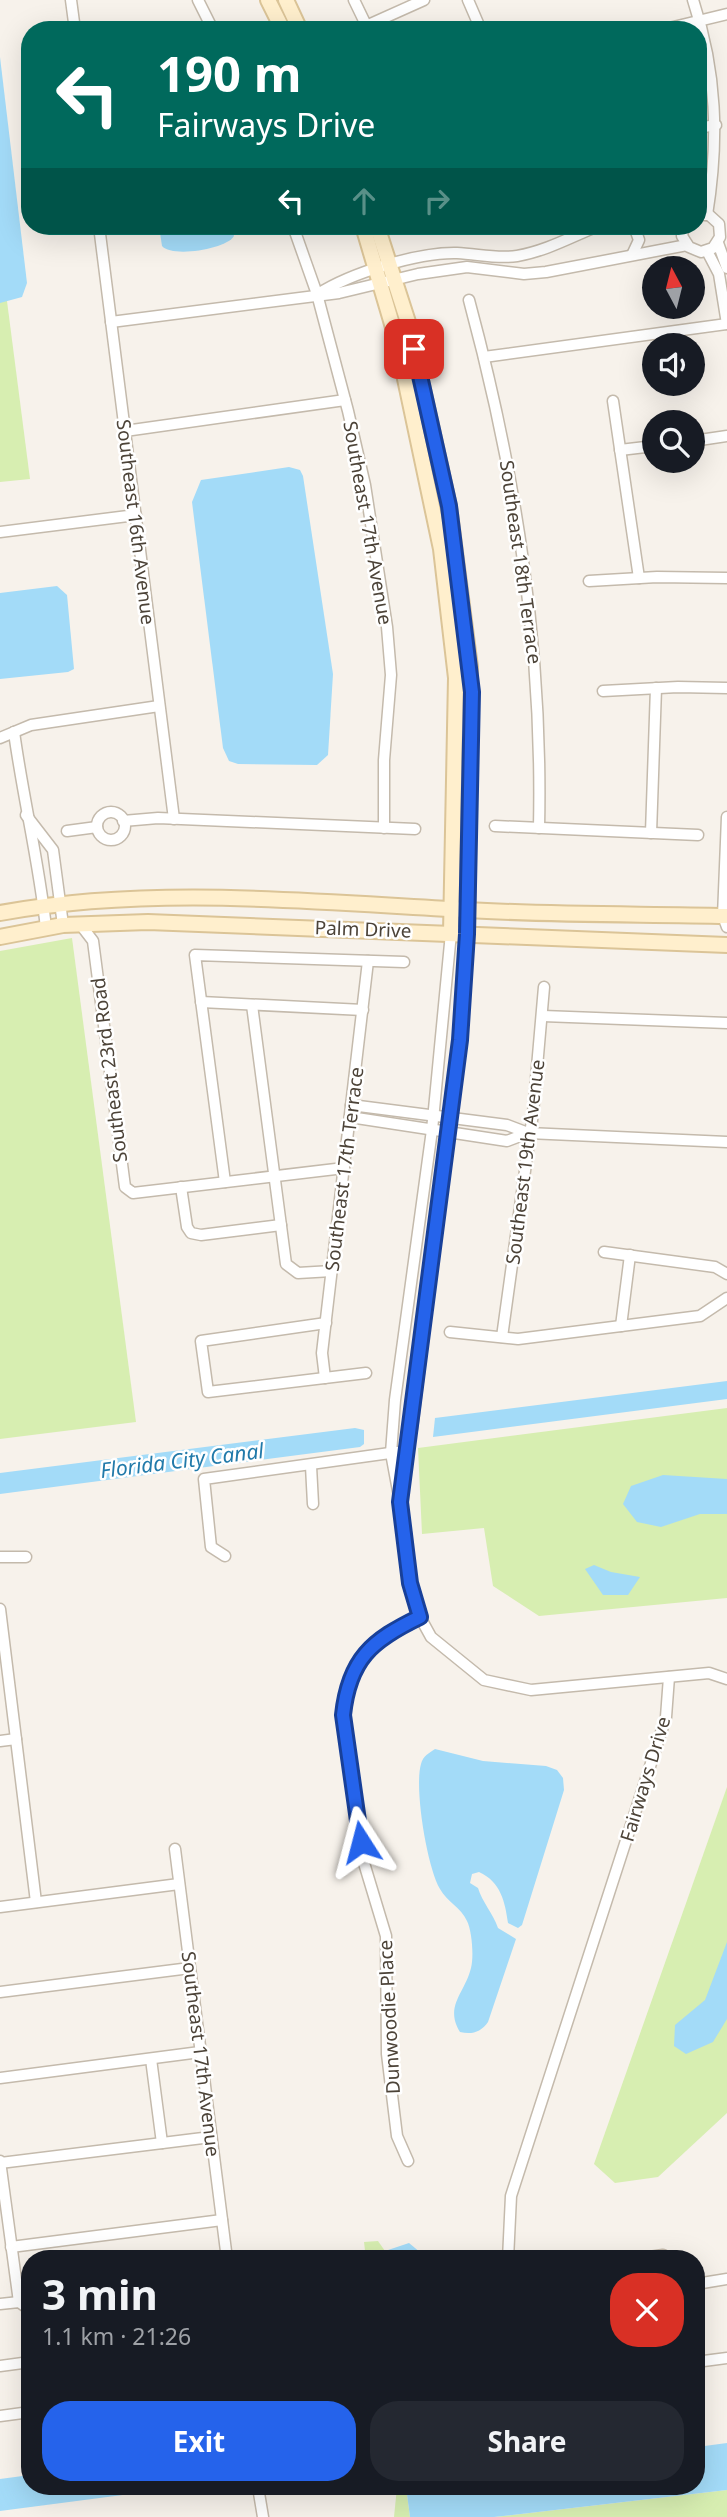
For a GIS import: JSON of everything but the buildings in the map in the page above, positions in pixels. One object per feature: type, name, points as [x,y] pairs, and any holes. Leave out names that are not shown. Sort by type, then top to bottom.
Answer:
[{"type":"street","points":[[71,0],[74,21]]},
{"type":"street","points":[[198,0],[208,21]]},
{"type":"street","points":[[268,0],[278,21]]},
{"type":"street","points":[[286,0],[296,21]]},
{"type":"street","points":[[354,0],[364,21]]},
{"type":"street","points":[[381,21],[424,0]]},
{"type":"street","points":[[468,0],[477,21]]},
{"type":"street","points":[[693,0],[700,21]]},
{"type":"street","points":[[703,21],[727,14]]},
{"type":"street","points":[[707,49],[712,69],[716,125],[715,167],[707,197]]},
{"type":"street","points":[[707,126],[716,125]]},
{"type":"street","points":[[682,235],[694,251],[707,251],[718,243],[723,227],[707,217]]},
{"type":"street","name":"Southeast 16th Avenue","points":[[100,235],[174,818]]},
{"type":"street","name":"Southeast 17th Avenue","points":[[296,235],[317,294],[365,485],[387,627],[391,675],[384,760],[384,828]]},
{"type":"street","points":[[368,235],[384,267]]},
{"type":"street","points":[[379,235],[397,341],[441,549],[456,678],[451,933],[432,1130],[395,1400],[391,1453],[410,1583],[420,1617],[431,1637],[484,1680],[531,1690],[709,1673],[727,1679]]},
{"type":"street","points":[[317,294],[339,280],[384,267],[455,253],[500,258],[526,254],[575,235]]},
{"type":"street","points":[[632,256],[639,240],[638,235]]},
{"type":"street","points":[[718,243],[727,268]]},
{"type":"street","points":[[111,322],[317,294],[467,268],[524,274],[546,272],[687,245]]},
{"type":"street","points":[[484,356],[727,324],[719,274],[707,251]]},
{"type":"street","points":[[388,283],[408,322],[449,506],[470,667],[467,934],[451,1118],[412,1428],[405,1451],[400,1502]]},
{"type":"street","name":"Southeast 18th Terrace","points":[[469,300],[513,491],[528,585],[540,726],[539,828]]},
{"type":"street","points":[[125,431],[345,400]]},
{"type":"street","points":[[613,401],[639,578]]},
{"type":"street","points":[[705,439],[727,436]]},
{"type":"street","points":[[620,450],[642,447]]},
{"type":"street","points":[[0,532],[136,516]]},
{"type":"street","points":[[589,580],[727,578]]},
{"type":"street","points":[[651,833],[656,688]]},
{"type":"street","points":[[603,691],[727,688]]},
{"type":"street","points":[[0,738],[31,725],[159,706]]},
{"type":"street","points":[[14,732],[26,815],[37,852],[46,928]]},
{"type":"street","points":[[114,813],[123,821],[124,830],[114,840],[101,836],[97,827],[99,819],[105,814],[114,813]]},
{"type":"street","points":[[26,815],[53,850],[63,925]]},
{"type":"street","points":[[726,920],[727,817]]},
{"type":"street","points":[[123,821],[174,818],[415,829]]},
{"type":"street","points":[[495,826],[698,835]]},
{"type":"street","points":[[67,831],[97,827]]},
{"type":"street","name":"Palm Drive","points":[[0,913],[60,902],[211,898],[726,920]]},
{"type":"street","points":[[93,941],[101,923]]},
{"type":"street","name":"Palm Drive","points":[[0,937],[80,924],[226,924],[727,945]]},
{"type":"street","name":"Southeast 23rd Road","points":[[80,924],[93,941],[125,1187],[133,1193],[344,1168]]},
{"type":"street","points":[[225,1182],[195,955],[404,962]]},
{"type":"street","name":"Southeast 17th Terrace","points":[[325,1378],[322,1353],[369,961]]},
{"type":"street","name":"Southeast 19th Avenue","points":[[502,1337],[528,1133],[533,1113],[544,987]]},
{"type":"street","points":[[201,1002],[363,1010]]},
{"type":"street","points":[[253,1005],[286,1264],[291,1270],[332,1271]]},
{"type":"street","points":[[543,1016],[727,1023]]},
{"type":"street","points":[[351,1105],[507,1125],[528,1133],[727,1142]]},
{"type":"street","points":[[350,1117],[507,1141],[528,1133]]},
{"type":"street","points":[[181,1187],[187,1227],[191,1233],[201,1235],[281,1225]]},
{"type":"street","points":[[604,1252],[715,1267],[727,1274]]},
{"type":"street","points":[[621,1326],[630,1255]]},
{"type":"street","points":[[450,1332],[518,1339],[700,1316],[727,1298]]},
{"type":"street","points":[[326,1324],[201,1341],[208,1392],[366,1373]]},
{"type":"street","points":[[225,1556],[211,1547],[204,1479],[405,1451]]},
{"type":"street","points":[[312,1466],[313,1504]]},
{"type":"street","points":[[0,1558],[26,1556]]},
{"type":"street","points":[[0,1609],[3,1651],[36,1902]]},
{"type":"street","name":"Dunwoodie Place","points":[[408,2161],[397,2136],[387,2054],[386,1936],[364,1863],[343,1715],[345,1699],[360,1658],[391,1631],[420,1617]]},
{"type":"street","name":"Fairways Drive","points":[[508,2250],[511,2196],[666,1717],[670,1677]]},
{"type":"street","points":[[0,1741],[16,1739]]},
{"type":"street","name":"Southeast 17th Avenue","points":[[174,1849],[226,2250]]},
{"type":"street","points":[[0,1906],[179,1884]]},
{"type":"street","points":[[0,1992],[190,1968]]},
{"type":"street","points":[[0,2078],[201,2052]]},
{"type":"street","points":[[151,2059],[162,2143]]},
{"type":"street","points":[[0,2304],[19,2302],[0,2162],[211,2137]]},
{"type":"street","points":[[11,2247],[222,2220]]},
{"type":"street","points":[[705,2283],[727,2279]]},
{"type":"street","points":[[705,2361],[727,2358]]},
{"type":"street","points":[[0,2366],[21,2363]]},
{"type":"street","points":[[0,2416],[21,2413]]},
{"type":"street","points":[[259,2495],[262,2517]]},
{"type":"green space","points":[[0,247],[30,479],[0,482]]},
{"type":"green space","points":[[72,938],[136,1422],[0,1439],[0,951]]},
{"type":"green space","points":[[727,1408],[727,1598],[539,1616],[493,1586],[484,1528],[422,1534],[418,1448]]},
{"type":"green space","points":[[727,1787],[727,2113],[658,2177],[615,2183],[594,2164]]},
{"type":"green space","points":[[378,2241],[384,2250],[365,2250],[364,2242]]},
{"type":"green space","points":[[727,2490],[727,2517],[494,2517],[684,2495],[705,2495],[705,2493]]},
{"type":"green space","points":[[396,2495],[407,2495],[410,2517],[394,2517]]},
{"type":"water","points":[[0,57],[27,283],[22,297],[0,303]]},
{"type":"water","points":[[160,235],[234,236],[221,245],[187,252],[168,250],[162,246]]},
{"type":"water","points":[[289,467],[300,470],[303,476],[333,674],[328,755],[317,765],[238,764],[229,761],[223,748],[192,502],[201,480]]},
{"type":"water","points":[[57,586],[67,595],[74,669],[68,672],[0,679],[0,593]]},
{"type":"water","points":[[727,1381],[727,1399],[433,1437],[435,1418]]},
{"type":"water","name":"Florida City Canal","points":[[355,1428],[364,1430],[364,1444],[360,1447],[0,1494],[0,1473]]},
{"type":"water","points":[[663,1475],[727,1479],[727,1514],[700,1514],[661,1527],[637,1522],[623,1504],[631,1486]]},
{"type":"water","points":[[594,1565],[611,1572],[640,1577],[628,1595],[603,1595],[585,1569]]},
{"type":"water","points":[[435,1749],[483,1761],[546,1766],[557,1770],[563,1778],[564,1790],[522,1925],[518,1928],[508,1923],[503,1900],[492,1881],[479,1872],[472,1874],[470,1883],[478,1888],[498,1928],[516,1939],[488,2022],[472,2033],[460,2032],[454,2015],[457,2000],[471,1968],[469,1925],[458,1908],[443,1894],[435,1878],[426,1846],[421,1808],[421,1764]]},
{"type":"water","points":[[727,1942],[727,2019],[713,2042],[686,2054],[674,2046],[675,2025],[705,2000]]},
{"type":"water","points":[[409,2243],[417,2250],[388,2250]]},
{"type":"water","points":[[727,2443],[727,2490],[705,2493],[705,2446]]},
{"type":"water","points":[[21,2476],[21,2495],[123,2495],[0,2511],[0,2479]]},
{"type":"water","points":[[407,2495],[684,2495],[494,2517],[410,2517]]},
{"type":"route","points":[[361,1842],[343,1715],[345,1699],[360,1658],[391,1631],[420,1617],[410,1583],[400,1502],[405,1451],[412,1428],[460,1040],[467,934],[472,692],[470,667],[449,506],[414,349]]}]
